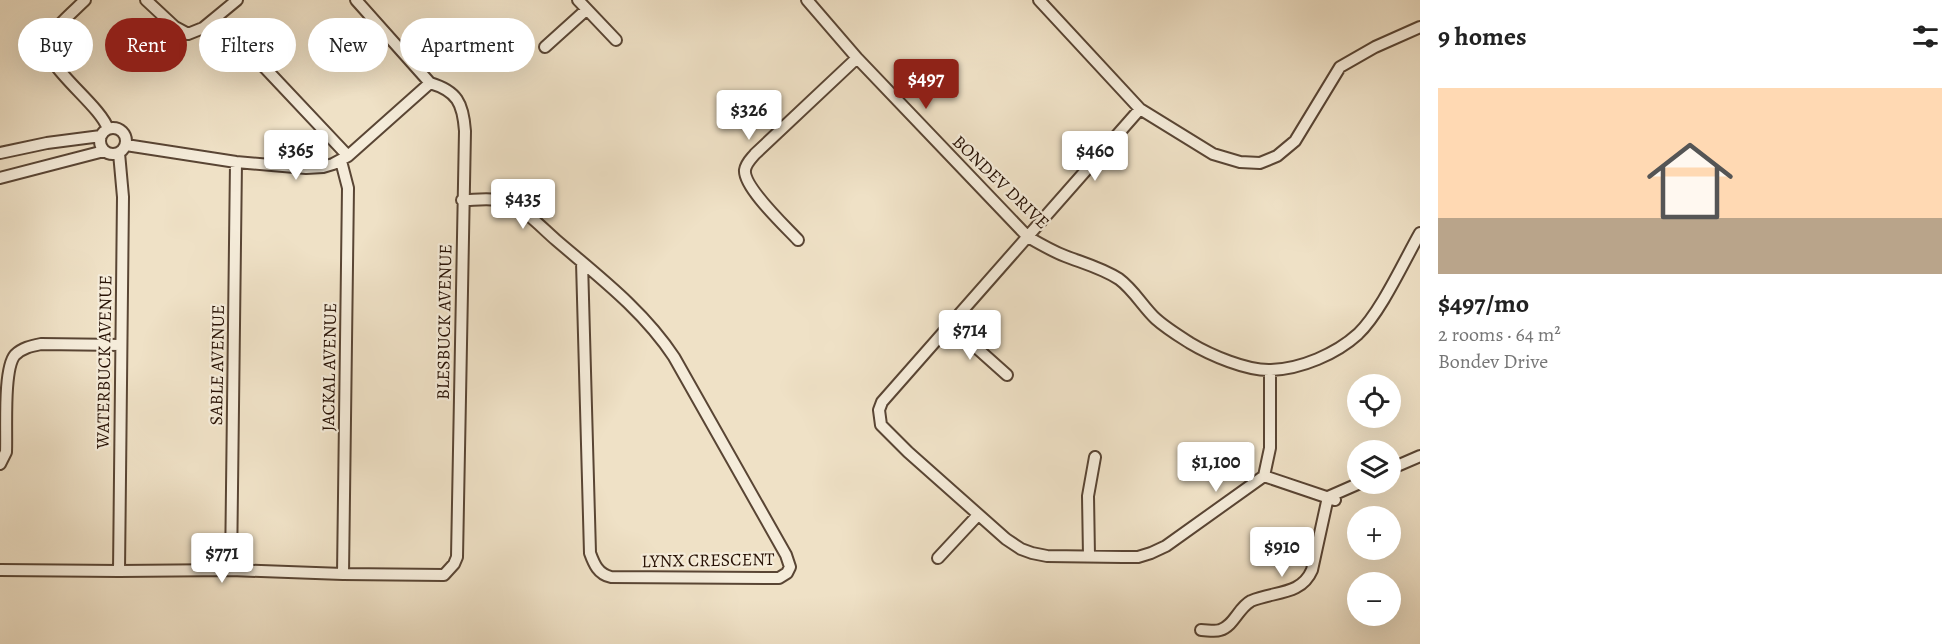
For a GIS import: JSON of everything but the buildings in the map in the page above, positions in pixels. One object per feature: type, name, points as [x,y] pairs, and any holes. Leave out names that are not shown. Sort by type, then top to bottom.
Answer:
[{"type":"street","points":[[85,0],[50,38],[47,50],[58,68],[98,110],[104,132],[100,141],[104,151]]},
{"type":"street","points":[[146,0],[175,27],[188,34],[203,28],[237,0]]},
{"type":"street","name":"BLESBUCK AVENUE","points":[[343,574],[444,575],[457,557],[464,116],[461,105],[451,92],[430,83],[356,0]]},
{"type":"street","points":[[578,0],[616,40]]},
{"type":"street","name":"BONDEV DRIVE","points":[[807,0],[857,58],[1028,237],[1121,280],[1157,320],[1209,354],[1270,370],[1317,359],[1358,333],[1376,310],[1420,232]]},
{"type":"street","points":[[1040,0],[1140,109],[1213,154],[1240,162],[1260,163],[1277,156],[1294,141],[1340,67],[1375,47],[1420,27]]},
{"type":"street","points":[[545,47],[586,10]]},
{"type":"street","points":[[217,17],[344,159]]},
{"type":"street","points":[[798,240],[758,196],[746,176],[745,169],[755,154],[857,58]]},
{"type":"street","points":[[0,178],[104,151],[114,154],[123,149],[236,162],[306,168],[322,167],[344,159],[430,83]]},
{"type":"street","points":[[1140,109],[882,402],[879,410],[881,425],[888,434],[978,515],[1006,538],[1032,553],[1047,556],[1138,557],[1166,546],[1264,476],[1270,448],[1270,370]]},
{"type":"street","points":[[0,153],[118,128],[127,140],[123,149]]},
{"type":"street","name":"WATERBUCK AVENUE","points":[[119,571],[123,149]]},
{"type":"street","name":"JACKAL AVENUE","points":[[343,574],[348,188],[344,159]]},
{"type":"street","name":"SABLE AVENUE","points":[[231,570],[236,162]]},
{"type":"street","name":"LYNX CRESCENT","points":[[462,200],[496,200],[511,203],[582,262],[641,314],[669,349],[786,555],[790,567],[787,573],[779,578],[611,577],[604,576],[594,563],[590,553],[582,262]]},
{"type":"street","points":[[1409,252],[1420,257]]},
{"type":"street","points":[[951,326],[1007,375]]},
{"type":"street","points":[[0,464],[6,452],[9,368],[16,354],[31,346],[41,344],[121,345]]},
{"type":"street","points":[[1401,465],[1420,456]]},
{"type":"street","points":[[1089,556],[1088,496],[1095,457]]},
{"type":"street","points":[[1264,476],[1332,499]]},
{"type":"street","points":[[1201,630],[1221,630],[1229,625],[1250,602],[1296,588],[1309,576],[1332,499],[1347,490]]},
{"type":"street","points":[[938,558],[978,515]]},
{"type":"street","points":[[0,570],[231,570],[343,574]]}]
